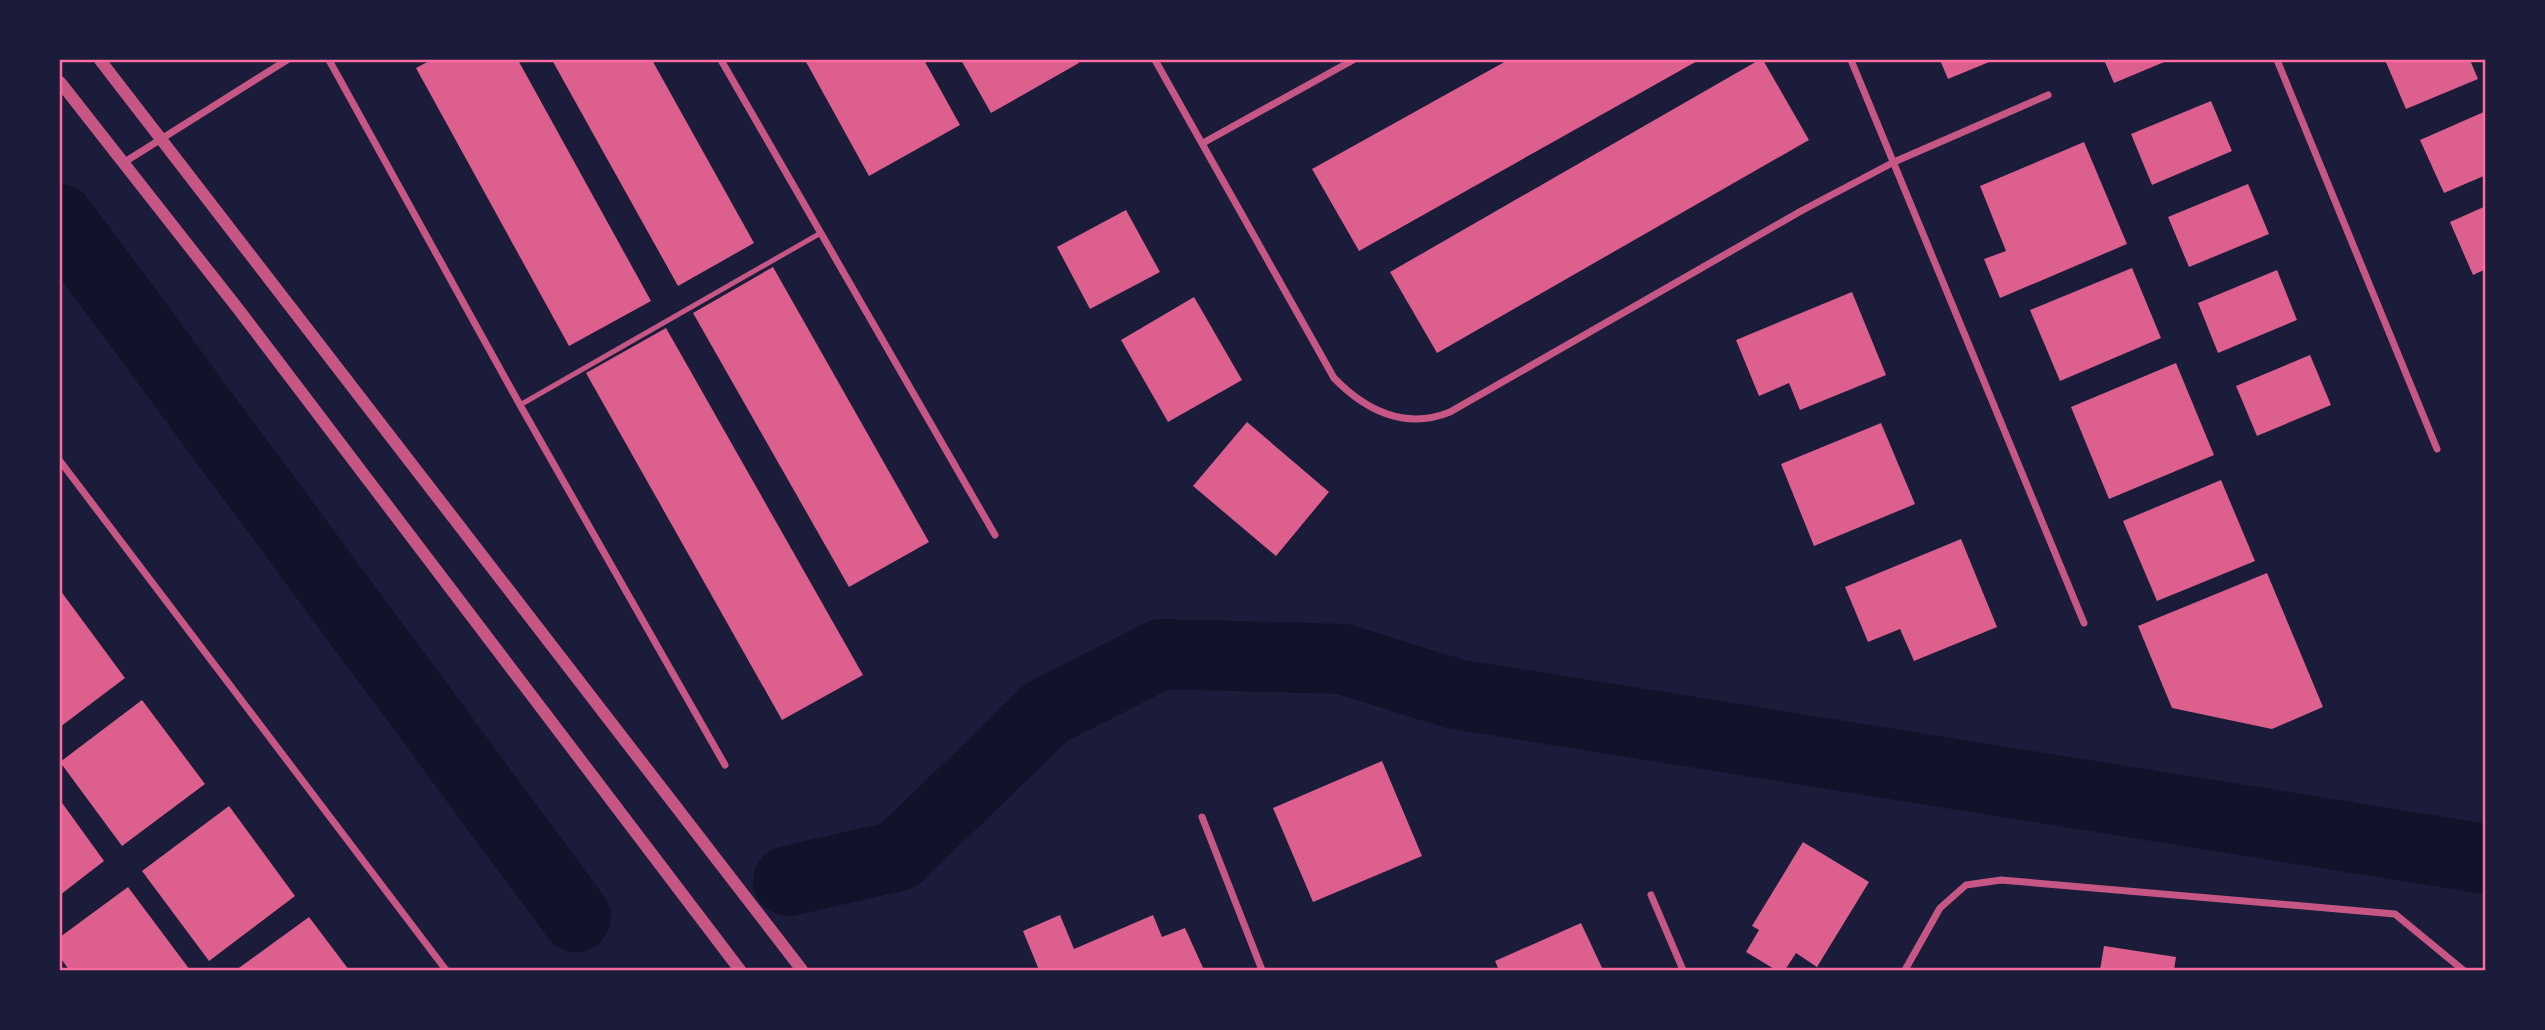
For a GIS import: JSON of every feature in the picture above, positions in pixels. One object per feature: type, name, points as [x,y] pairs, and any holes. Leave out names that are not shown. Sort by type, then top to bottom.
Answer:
[{"type":"street","points":[[100,60],[802,971]]},
{"type":"street","points":[[123,163],[287,60]]},
{"type":"street","points":[[329,60],[520,405],[725,765]]},
{"type":"street","points":[[721,60],[995,535]]},
{"type":"street","points":[[1155,60],[1334,378],[1357,399],[1382,414],[1418,420],[1450,412],[1801,211],[1894,162],[2048,95]]},
{"type":"street","points":[[1203,143],[1353,60]]},
{"type":"street","points":[[1851,60],[2084,623]]},
{"type":"street","points":[[2277,60],[2437,449]]},
{"type":"street","points":[[60,82],[256,332],[740,971]]},
{"type":"street","points":[[60,461],[446,971]]},
{"type":"street","points":[[1202,817],[1262,971]]},
{"type":"street","points":[[1905,971],[1940,908],[1966,885],[2001,880],[2395,914],[2463,970]]},
{"type":"street","points":[[1651,894],[1683,971]]},
{"type":"lane","points":[[520,405],[819,234]]},
{"type":"building","points":[[431,60],[518,60],[651,301],[569,346],[416,68]]},
{"type":"building","points":[[552,60],[652,60],[754,243],[678,286]]},
{"type":"building","points":[[805,60],[924,60],[960,125],[869,176]]},
{"type":"building","points":[[961,60],[1077,60],[1079,63],[991,113]]},
{"type":"building","points":[[1508,60],[1699,60],[1359,251],[1312,169]]},
{"type":"building","points":[[1763,60],[1809,140],[1437,353],[1390,272]]},
{"type":"building","points":[[1940,60],[1994,60],[1948,79]]},
{"type":"building","points":[[2104,60],[2169,60],[2114,83]]},
{"type":"building","points":[[2385,60],[2470,60],[2478,79],[2406,109]]},
{"type":"building","points":[[2211,101],[2232,151],[2152,185],[2131,134]]},
{"type":"building","points":[[2486,111],[2486,175],[2444,193],[2420,140]]},
{"type":"building","points":[[2084,142],[2127,244],[2000,298],[1984,259],[2006,251],[1980,186]]},
{"type":"building","points":[[2248,184],[2269,234],[2189,267],[2168,217]]},
{"type":"building","points":[[2486,206],[2486,269],[2473,275],[2450,222]]},
{"type":"building","points":[[1126,210],[1160,272],[1090,309],[1057,247]]},
{"type":"building","points":[[773,267],[929,542],[849,587],[693,313]]},
{"type":"building","points":[[2132,268],[2161,338],[2060,381],[2030,310]]},
{"type":"building","points":[[2277,270],[2297,320],[2218,353],[2198,303]]},
{"type":"building","points":[[1852,292],[1886,375],[1800,410],[1789,383],[1759,396],[1736,340]]},
{"type":"building","points":[[1194,297],[1242,380],[1168,422],[1121,340]]},
{"type":"building","points":[[666,328],[863,675],[782,720],[586,373]]},
{"type":"building","points":[[2310,355],[2331,405],[2257,436],[2236,386]]},
{"type":"building","points":[[2176,363],[2214,455],[2109,499],[2071,407]]},
{"type":"building","points":[[1247,422],[1329,492],[1276,556],[1193,486]]},
{"type":"building","points":[[1881,423],[1915,504],[1814,546],[1781,464]]},
{"type":"building","points":[[2221,480],[2255,561],[2157,601],[2123,521]]},
{"type":"building","points":[[1961,539],[1997,627],[1914,661],[1900,629],[1868,642],[1845,587]]},
{"type":"building","points":[[2267,573],[2323,707],[2272,729],[2172,708],[2138,626]]},
{"type":"building","points":[[60,590],[125,678],[60,727]]},
{"type":"building","points":[[142,700],[205,784],[122,846],[60,762]]},
{"type":"building","points":[[1382,761],[1422,856],[1313,902],[1273,808]]},
{"type":"building","points":[[60,800],[104,861],[60,895]]},
{"type":"building","points":[[229,806],[295,896],[209,961],[142,871]]},
{"type":"building","points":[[1803,842],[1869,882],[1817,967],[1796,953],[1785,970],[1776,970],[1746,952],[1759,930],[1752,926]]},
{"type":"building","points":[[128,887],[190,970],[69,970],[60,957],[60,937]]},
{"type":"building","points":[[1060,915],[1074,949],[1153,915],[1162,937],[1185,928],[1204,970],[1039,970],[1023,931]]},
{"type":"building","points":[[309,917],[349,970],[236,970]]},
{"type":"building","points":[[1581,923],[1603,970],[1499,970],[1495,961]]},
{"type":"building","points":[[2104,946],[2176,957],[2174,970],[2100,970]]},
{"type":"waterway","points":[[60,219],[576,917]]},
{"type":"waterway","points":[[788,881],[898,856],[1047,712],[1161,654],[1343,659],[1455,694],[2486,859]]}]
